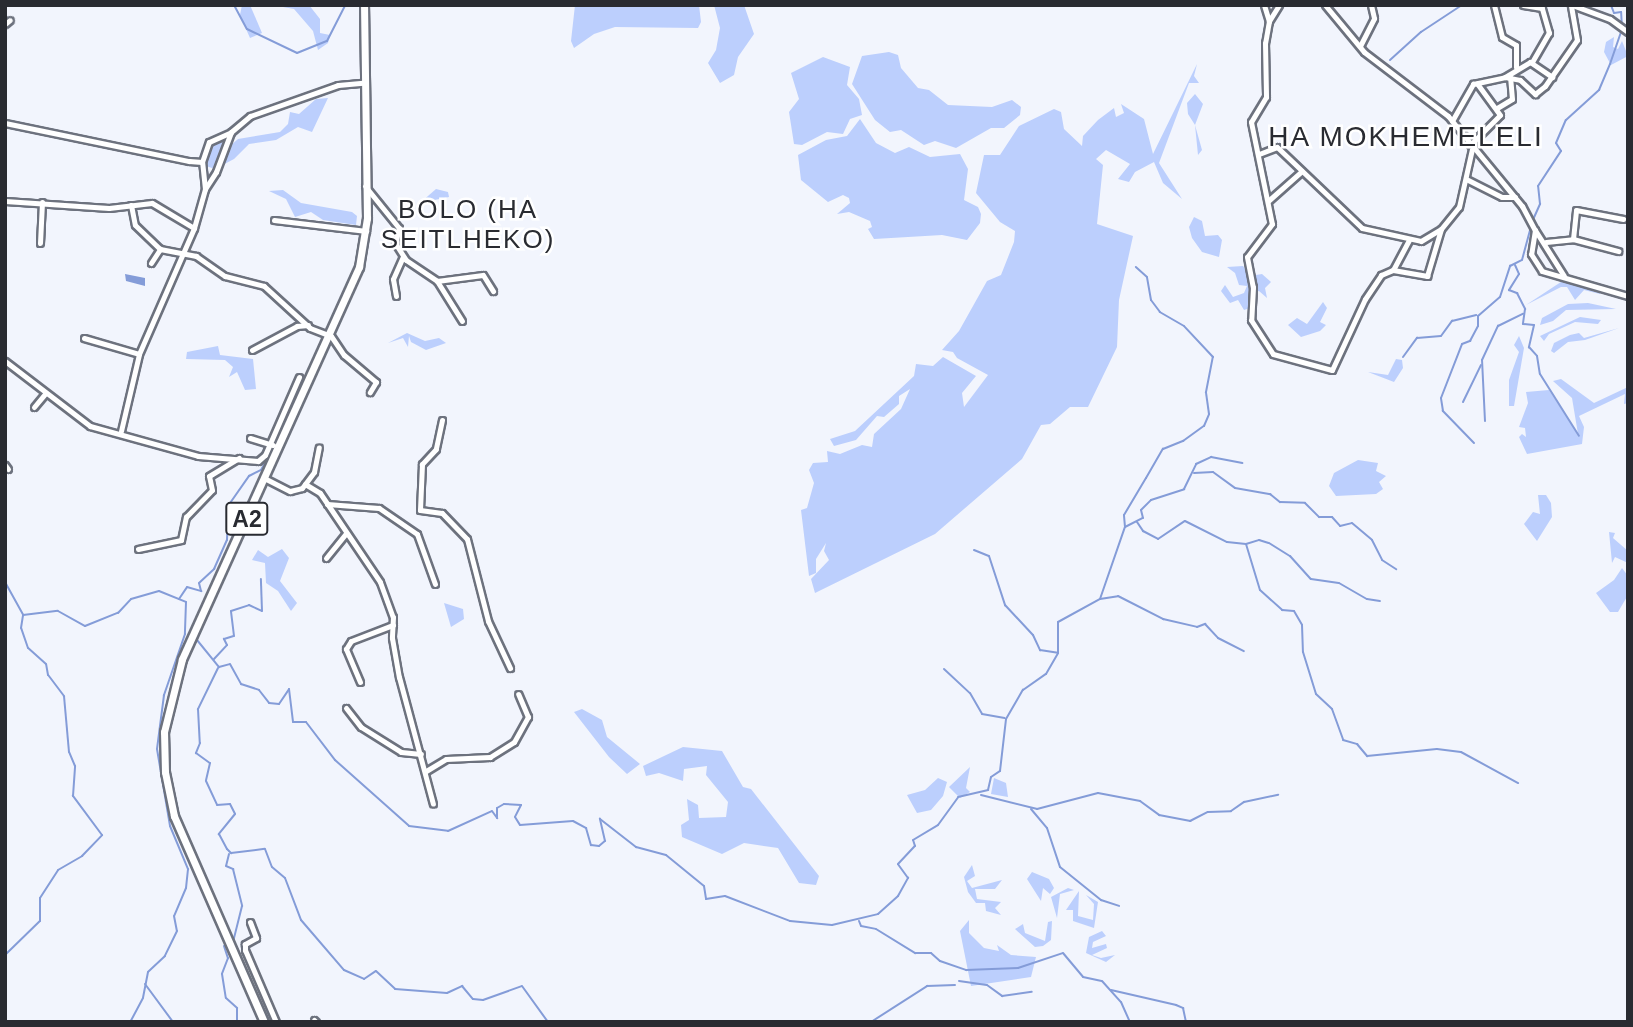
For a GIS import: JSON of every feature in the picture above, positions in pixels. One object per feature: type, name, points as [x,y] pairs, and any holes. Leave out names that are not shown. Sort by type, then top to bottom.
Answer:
[{"type":"main road","name":"A2","points":[[264,1022],[174,816],[163,752],[167,710],[182,659],[331,337],[357,273],[366,231],[364,5]]},
{"type":"street","points":[[1264,5],[1269,21],[1266,97],[1251,122],[1272,224],[1247,257],[1253,287],[1251,320],[1273,354],[1332,370],[1365,299],[1381,275],[1392,270],[1427,276],[1441,229]]},
{"type":"street","points":[[1269,21],[1279,5]]},
{"type":"street","points":[[1325,5],[1360,46],[1452,121],[1515,197],[1535,230],[1546,242],[1564,276]]},
{"type":"street","points":[[1360,46],[1374,19],[1371,5]]},
{"type":"street","points":[[1494,5],[1502,37],[1516,45],[1516,68]]},
{"type":"street","points":[[1508,77],[1516,68],[1532,62],[1549,33],[1541,7],[1523,5]]},
{"type":"street","points":[[1452,121],[1469,86],[1477,83],[1508,77],[1525,82],[1535,94],[1552,77],[1577,40],[1571,5],[1610,19],[1628,32]]},
{"type":"street","points":[[1532,62],[1552,77]]},
{"type":"street","points":[[1497,108],[1512,99],[1508,77]]},
{"type":"street","points":[[205,189],[202,162],[209,142],[231,132],[267,108],[338,85],[363,83]]},
{"type":"street","points":[[1421,241],[1441,229],[1459,207],[1471,147],[1496,120],[1497,108],[1477,83]]},
{"type":"street","points":[[5,122],[202,162]]},
{"type":"street","points":[[121,431],[139,355],[185,252],[205,189],[216,172],[231,132]]},
{"type":"street","points":[[1259,154],[1277,147],[1362,228],[1436,246]]},
{"type":"street","points":[[1268,201],[1302,171]]},
{"type":"street","points":[[1466,179],[1502,197],[1515,197]]},
{"type":"street","points":[[365,186],[399,228],[395,243],[403,257],[437,281],[461,321]]},
{"type":"street","points":[[5,201],[131,205],[152,202],[194,228]]},
{"type":"street","points":[[40,243],[42,202]]},
{"type":"street","points":[[131,205],[135,225],[160,249],[173,255],[185,252],[225,276],[264,286],[308,325],[331,337],[344,355],[376,382],[370,392]]},
{"type":"street","points":[[1573,239],[1576,210],[1623,219]]},
{"type":"street","points":[[274,220],[366,231]]},
{"type":"street","points":[[1535,230],[1531,254],[1542,271],[1628,296]]},
{"type":"street","points":[[1546,242],[1573,239],[1618,251]]},
{"type":"street","points":[[1392,270],[1409,240]]},
{"type":"street","points":[[151,263],[160,249]]},
{"type":"street","points":[[396,296],[393,279],[403,257]]},
{"type":"street","points":[[437,281],[483,275],[493,291]]},
{"type":"street","points":[[252,350],[297,326],[308,325]]},
{"type":"street","points":[[85,338],[139,355]]},
{"type":"street","points":[[5,362],[90,426],[121,431],[198,456],[258,461],[270,444],[299,377]]},
{"type":"street","points":[[34,407],[45,394]]},
{"type":"street","points":[[442,420],[436,449],[422,464],[420,510],[442,513],[467,539],[488,621],[510,668]]},
{"type":"street","points":[[250,438],[280,448]]},
{"type":"street","points":[[266,479],[290,491],[305,484],[314,472],[319,447]]},
{"type":"street","points":[[138,549],[181,540],[186,517],[212,490],[209,475],[239,458]]},
{"type":"street","points":[[305,484],[327,504],[380,582],[393,625],[399,677],[433,804]]},
{"type":"street","points":[[327,504],[379,508],[417,534],[435,584]]},
{"type":"street","points":[[326,558],[346,533]]},
{"type":"street","points":[[360,682],[346,649],[351,641],[393,625]]},
{"type":"street","points":[[426,771],[446,759],[490,757],[514,742],[528,717],[518,694]]},
{"type":"street","points":[[346,708],[361,727],[401,752],[421,754]]},
{"type":"street","points":[[250,922],[256,938],[245,944],[245,950],[276,1022]]},
{"type":"shaded area","points":[[242,5],[250,5],[262,33],[250,38],[240,15]]},
{"type":"shaded area","points":[[272,5],[309,5],[320,19],[320,33],[330,35],[328,43],[318,50],[313,31],[294,9]]},
{"type":"shaded area","points":[[575,5],[699,5],[701,22],[698,28],[615,27],[594,34],[574,48],[571,41]]},
{"type":"shaded area","points":[[714,5],[744,5],[754,34],[738,57],[734,75],[720,83],[708,63],[716,50],[720,28]]},
{"type":"shaded area","points":[[1614,37],[1613,47],[1618,49],[1622,41],[1628,56],[1611,65],[1604,52],[1606,42]]},
{"type":"shaded area","points":[[889,52],[898,55],[901,68],[918,88],[929,90],[948,105],[992,107],[1012,100],[1021,107],[1020,115],[1004,128],[991,128],[956,148],[935,141],[924,145],[901,130],[890,132],[875,120],[852,84],[862,56]]},
{"type":"shaded area","points":[[823,57],[850,67],[847,85],[859,99],[862,115],[850,119],[843,134],[827,132],[802,145],[794,144],[789,112],[799,99],[791,73]]},
{"type":"shaded area","points":[[1197,64],[1194,76],[1199,83],[1189,83],[1159,163],[1182,199],[1163,183],[1154,162],[1135,172],[1129,182],[1118,179],[1130,164],[1106,150],[1096,159],[1103,165],[1097,224],[1133,236],[1119,300],[1117,347],[1088,407],[1070,407],[1050,424],[1041,425],[1022,459],[935,534],[815,593],[811,579],[829,560],[824,551],[826,543],[816,559],[816,573],[809,576],[801,510],[807,508],[814,483],[809,470],[813,463],[828,462],[827,451],[840,454],[862,445],[872,447],[874,434],[901,409],[910,389],[899,396],[899,404],[884,417],[877,416],[856,440],[834,446],[830,439],[855,431],[914,376],[916,364],[933,366],[943,357],[976,376],[962,393],[964,407],[988,375],[957,358],[953,352],[942,350],[959,331],[987,281],[1001,275],[1014,242],[1015,231],[1000,222],[976,193],[984,155],[1000,155],[1019,126],[1054,109],[1061,112],[1064,129],[1082,146],[1083,136],[1098,120],[1114,108],[1116,117],[1124,113],[1121,104],[1144,119],[1153,154]]},
{"type":"shaded area","points":[[1195,94],[1203,104],[1195,125],[1188,114],[1187,103]]},
{"type":"shaded area","points":[[328,98],[312,132],[298,127],[276,140],[249,144],[234,159],[215,169],[206,166],[210,148],[219,139],[230,146],[238,139],[280,132],[288,124],[290,112],[299,114],[316,99]]},
{"type":"shaded area","points":[[860,119],[876,143],[895,153],[909,147],[930,157],[960,154],[968,169],[964,200],[978,207],[981,214],[980,223],[967,240],[942,235],[874,239],[868,229],[872,227],[870,221],[849,212],[837,214],[850,203],[849,198],[843,195],[828,202],[801,180],[798,155],[826,140],[847,136]]},
{"type":"shaded area","points":[[1195,125],[1202,150],[1198,155]]},
{"type":"shaded area","points":[[436,189],[448,192],[449,197],[420,203]]},
{"type":"shaded area","points":[[283,190],[301,203],[352,212],[357,216],[356,225],[323,220],[311,212],[295,217],[286,199],[269,191]]},
{"type":"shaded area","points":[[1194,217],[1202,221],[1205,236],[1218,235],[1222,240],[1219,257],[1202,252],[1192,238],[1189,227]]},
{"type":"shaded area","points":[[1243,266],[1250,276],[1262,274],[1271,282],[1265,288],[1267,298],[1259,291],[1250,294],[1250,308],[1244,310],[1238,300],[1230,303],[1221,291],[1225,285],[1233,297],[1244,293],[1247,286],[1239,285],[1235,273],[1227,267]]},
{"type":"shaded area","points":[[125,274],[145,278],[145,286],[126,281]]},
{"type":"shaded area","points":[[1567,278],[1602,290],[1600,294],[1584,290],[1575,300],[1567,287],[1561,287],[1526,305]]},
{"type":"shaded area","points":[[1323,302],[1327,308],[1320,322],[1326,325],[1320,331],[1301,337],[1288,325],[1297,318],[1307,324]]},
{"type":"shaded area","points":[[1588,303],[1616,309],[1566,310],[1553,321],[1540,325],[1542,318],[1568,304]]},
{"type":"shaded area","points":[[1580,317],[1601,320],[1598,324],[1575,322],[1549,334],[1544,341],[1540,336]]},
{"type":"shaded area","points":[[1619,328],[1585,340],[1568,342],[1554,353],[1551,351],[1554,343],[1570,335],[1579,333],[1584,338]]},
{"type":"shaded area","points":[[407,333],[425,341],[439,338],[446,343],[426,350],[411,342],[409,336],[408,347],[403,338],[388,343]]},
{"type":"shaded area","points":[[1519,336],[1524,348],[1514,406],[1509,406],[1509,380],[1519,352],[1514,345]]},
{"type":"shaded area","points":[[218,346],[220,355],[253,359],[256,389],[245,390],[237,372],[229,377],[233,367],[225,360],[186,359],[187,352]]},
{"type":"shaded area","points":[[1396,359],[1402,360],[1403,368],[1394,382],[1368,372],[1388,375]]},
{"type":"shaded area","points":[[1561,379],[1594,403],[1628,387],[1628,403],[1624,404],[1625,394],[1579,416],[1584,427],[1582,444],[1527,454],[1519,437],[1522,434],[1526,437],[1525,428],[1519,427],[1528,403],[1526,392],[1549,390],[1578,434],[1572,398],[1553,381]]},
{"type":"shaded area","points":[[1358,460],[1378,463],[1376,471],[1386,476],[1379,482],[1383,489],[1376,494],[1336,496],[1329,486],[1334,473]]},
{"type":"shaded area","points":[[1538,495],[1546,495],[1551,503],[1552,517],[1537,541],[1524,524],[1533,512],[1540,514]]},
{"type":"shaded area","points":[[1609,532],[1615,533],[1613,538],[1628,551],[1628,563],[1615,557],[1612,563]]},
{"type":"shaded area","points":[[282,549],[289,558],[280,581],[297,603],[291,611],[278,591],[266,583],[265,563],[252,560],[258,550],[268,557]]},
{"type":"shaded area","points":[[1622,568],[1628,576],[1628,595],[1618,612],[1610,612],[1596,593],[1614,580]]},
{"type":"shaded area","points":[[444,603],[463,609],[464,619],[451,627]]},
{"type":"shaded area","points":[[582,709],[602,720],[607,737],[640,764],[627,774],[609,757],[574,712]]},
{"type":"shaded area","points":[[683,747],[722,751],[743,787],[751,789],[819,876],[816,885],[799,883],[778,848],[744,843],[722,854],[682,837],[681,825],[689,820],[687,799],[698,805],[699,818],[726,817],[728,802],[706,775],[707,766],[684,769],[683,781],[659,773],[646,776],[643,766]]},
{"type":"shaded area","points":[[970,767],[966,788],[970,792],[960,798],[949,787]]},
{"type":"shaded area","points":[[938,778],[947,782],[943,796],[931,810],[917,813],[907,795],[925,790]]},
{"type":"shaded area","points":[[994,778],[1006,783],[1008,797],[991,794]]},
{"type":"shaded area","points":[[972,865],[975,876],[967,881],[972,888],[1002,880],[995,889],[975,889],[977,899],[1001,902],[995,908],[1001,915],[986,911],[985,903],[976,903],[968,892],[964,877]]},
{"type":"shaded area","points":[[1032,872],[1049,879],[1054,888],[1050,894],[1043,888],[1041,901],[1027,879]]},
{"type":"shaded area","points":[[1068,888],[1074,890],[1060,894],[1057,918],[1051,897]]},
{"type":"shaded area","points":[[1079,891],[1078,916],[1093,920],[1094,904],[1086,895],[1098,902],[1094,928],[1073,921],[1073,910],[1066,910]]},
{"type":"shaded area","points":[[969,920],[969,933],[984,948],[999,951],[997,945],[1011,955],[1036,957],[1031,977],[971,986],[960,931]]},
{"type":"shaded area","points":[[1052,921],[1051,940],[1043,946],[1035,947],[1015,929],[1023,924],[1025,933],[1045,941],[1048,922]]},
{"type":"shaded area","points":[[1102,931],[1106,936],[1093,942],[1092,948],[1106,944],[1107,948],[1092,955],[1101,958],[1115,955],[1106,962],[1086,953],[1089,937]]},
{"type":"waterway","points":[[234,5],[247,29],[297,53],[327,41],[345,6],[357,5]]},
{"type":"waterway","points":[[1390,60],[1421,32],[1462,5]]},
{"type":"waterway","points":[[1532,222],[1540,204],[1538,186],[1561,151],[1556,143],[1566,120],[1599,90],[1610,64],[1622,29],[1621,12],[1614,13],[1611,5]]},
{"type":"waterway","points":[[1474,443],[1443,411],[1441,398],[1462,344],[1470,341],[1478,326],[1478,316],[1500,297],[1510,266],[1522,260],[1531,227]]},
{"type":"waterway","points":[[1515,265],[1519,274],[1509,290],[1517,293],[1525,309],[1523,324],[1534,325],[1529,347],[1537,356],[1540,374],[1579,436]]},
{"type":"waterway","points":[[197,640],[219,667],[230,664],[241,684],[259,690],[269,703],[279,704],[289,689],[293,722],[306,722],[335,760],[409,826],[448,831],[492,811],[497,818],[497,808],[504,804],[521,805],[515,817],[520,825],[573,821],[586,828],[591,845],[599,846],[605,841],[600,819],[636,847],[666,855],[704,886],[706,899],[725,896],[790,921],[832,925],[878,914],[898,896],[908,878],[898,864],[915,846],[913,840],[938,825],[958,797],[988,790],[991,777],[1000,771],[1006,719],[1023,690],[1046,674],[1058,653],[1058,622],[1100,599],[1125,527],[1124,515],[1163,449],[1183,441],[1204,426],[1209,414],[1206,392],[1213,357],[1184,326],[1160,312],[1151,300],[1147,277],[1136,267]]},
{"type":"waterway","points":[[1485,421],[1482,360],[1498,326],[1523,314]]},
{"type":"waterway","points":[[1403,357],[1417,338],[1441,336],[1452,321],[1476,315]]},
{"type":"waterway","points":[[1463,402],[1481,365]]},
{"type":"waterway","points":[[296,398],[300,386]]},
{"type":"waterway","points":[[275,444],[288,416]]},
{"type":"waterway","points":[[179,599],[187,587],[201,591],[199,583],[214,569],[227,540],[228,506],[249,476],[261,470],[273,448]]},
{"type":"waterway","points":[[1125,527],[1143,518],[1141,510],[1151,500],[1184,489],[1196,464],[1211,457],[1242,463]]},
{"type":"waterway","points":[[1194,473],[1213,472],[1235,488],[1270,494],[1280,502],[1305,503],[1319,517],[1332,517],[1340,526],[1352,523],[1372,540],[1382,560],[1396,569]]},
{"type":"waterway","points":[[1137,522],[1143,531],[1158,539],[1185,521],[1227,542],[1246,544],[1260,590],[1282,610],[1294,611],[1302,625],[1303,652],[1316,694],[1332,709],[1343,740],[1357,744],[1367,756],[1437,749],[1461,752],[1518,783]]},
{"type":"waterway","points":[[1246,544],[1259,540],[1269,543],[1290,556],[1311,579],[1339,583],[1367,599],[1380,601]]},
{"type":"waterway","points":[[974,550],[989,556],[1005,605],[1033,635],[1040,650],[1058,653]]},
{"type":"waterway","points":[[214,659],[227,645],[224,639],[234,636],[231,611],[249,605],[262,611],[261,579]]},
{"type":"waterway","points":[[5,582],[23,615],[58,611],[85,626],[118,613],[131,599],[159,591],[186,602],[185,634],[164,695],[157,749],[170,826],[188,869],[186,888],[174,916],[177,931],[165,956],[148,972],[143,998],[130,1022]]},
{"type":"waterway","points":[[1100,599],[1118,596],[1163,619],[1197,627],[1205,624],[1218,638],[1244,651]]},
{"type":"waterway","points":[[5,955],[40,921],[40,898],[58,870],[82,856],[102,835],[73,796],[75,766],[69,752],[64,696],[48,675],[46,664],[28,648],[21,628],[23,615]]},
{"type":"waterway","points":[[218,668],[198,709],[200,743],[196,753],[210,763],[206,781],[217,805],[230,804],[235,814],[219,834],[227,849],[231,853],[265,849],[272,867],[285,878],[301,920],[344,970],[364,979],[376,971],[395,989],[447,993],[462,986],[473,999],[483,1000],[522,986],[548,1022]]},
{"type":"waterway","points":[[944,669],[970,693],[982,714],[1005,718]]},
{"type":"waterway","points":[[981,795],[1037,809],[1098,793],[1140,801],[1159,815],[1190,821],[1208,812],[1231,811],[1244,802],[1278,795]]},
{"type":"waterway","points":[[1031,809],[1047,828],[1060,867],[1101,900],[1119,906]]},
{"type":"waterway","points":[[229,854],[226,866],[233,869],[242,906],[233,943]]},
{"type":"waterway","points":[[859,921],[861,926],[876,929],[915,953],[931,953],[940,961],[966,970],[1018,968],[1063,953],[1083,977],[1102,981],[1121,1002],[1130,1022]]},
{"type":"waterway","points":[[224,946],[228,958],[222,974],[226,998],[237,1008],[237,1022]]},
{"type":"waterway","points":[[959,981],[987,985],[1002,996],[1032,992]]},
{"type":"waterway","points":[[145,984],[173,1022]]},
{"type":"waterway","points":[[871,1022],[927,986],[955,985]]},
{"type":"waterway","points":[[1111,990],[1176,1005],[1183,1008],[1186,1022]]},
{"type":"district","name":"HA MOKHEMELELI","points":[[1406,137]]},
{"type":"district","name":"BOLO (HA SEITLHEKO)","points":[[468,225]]}]
